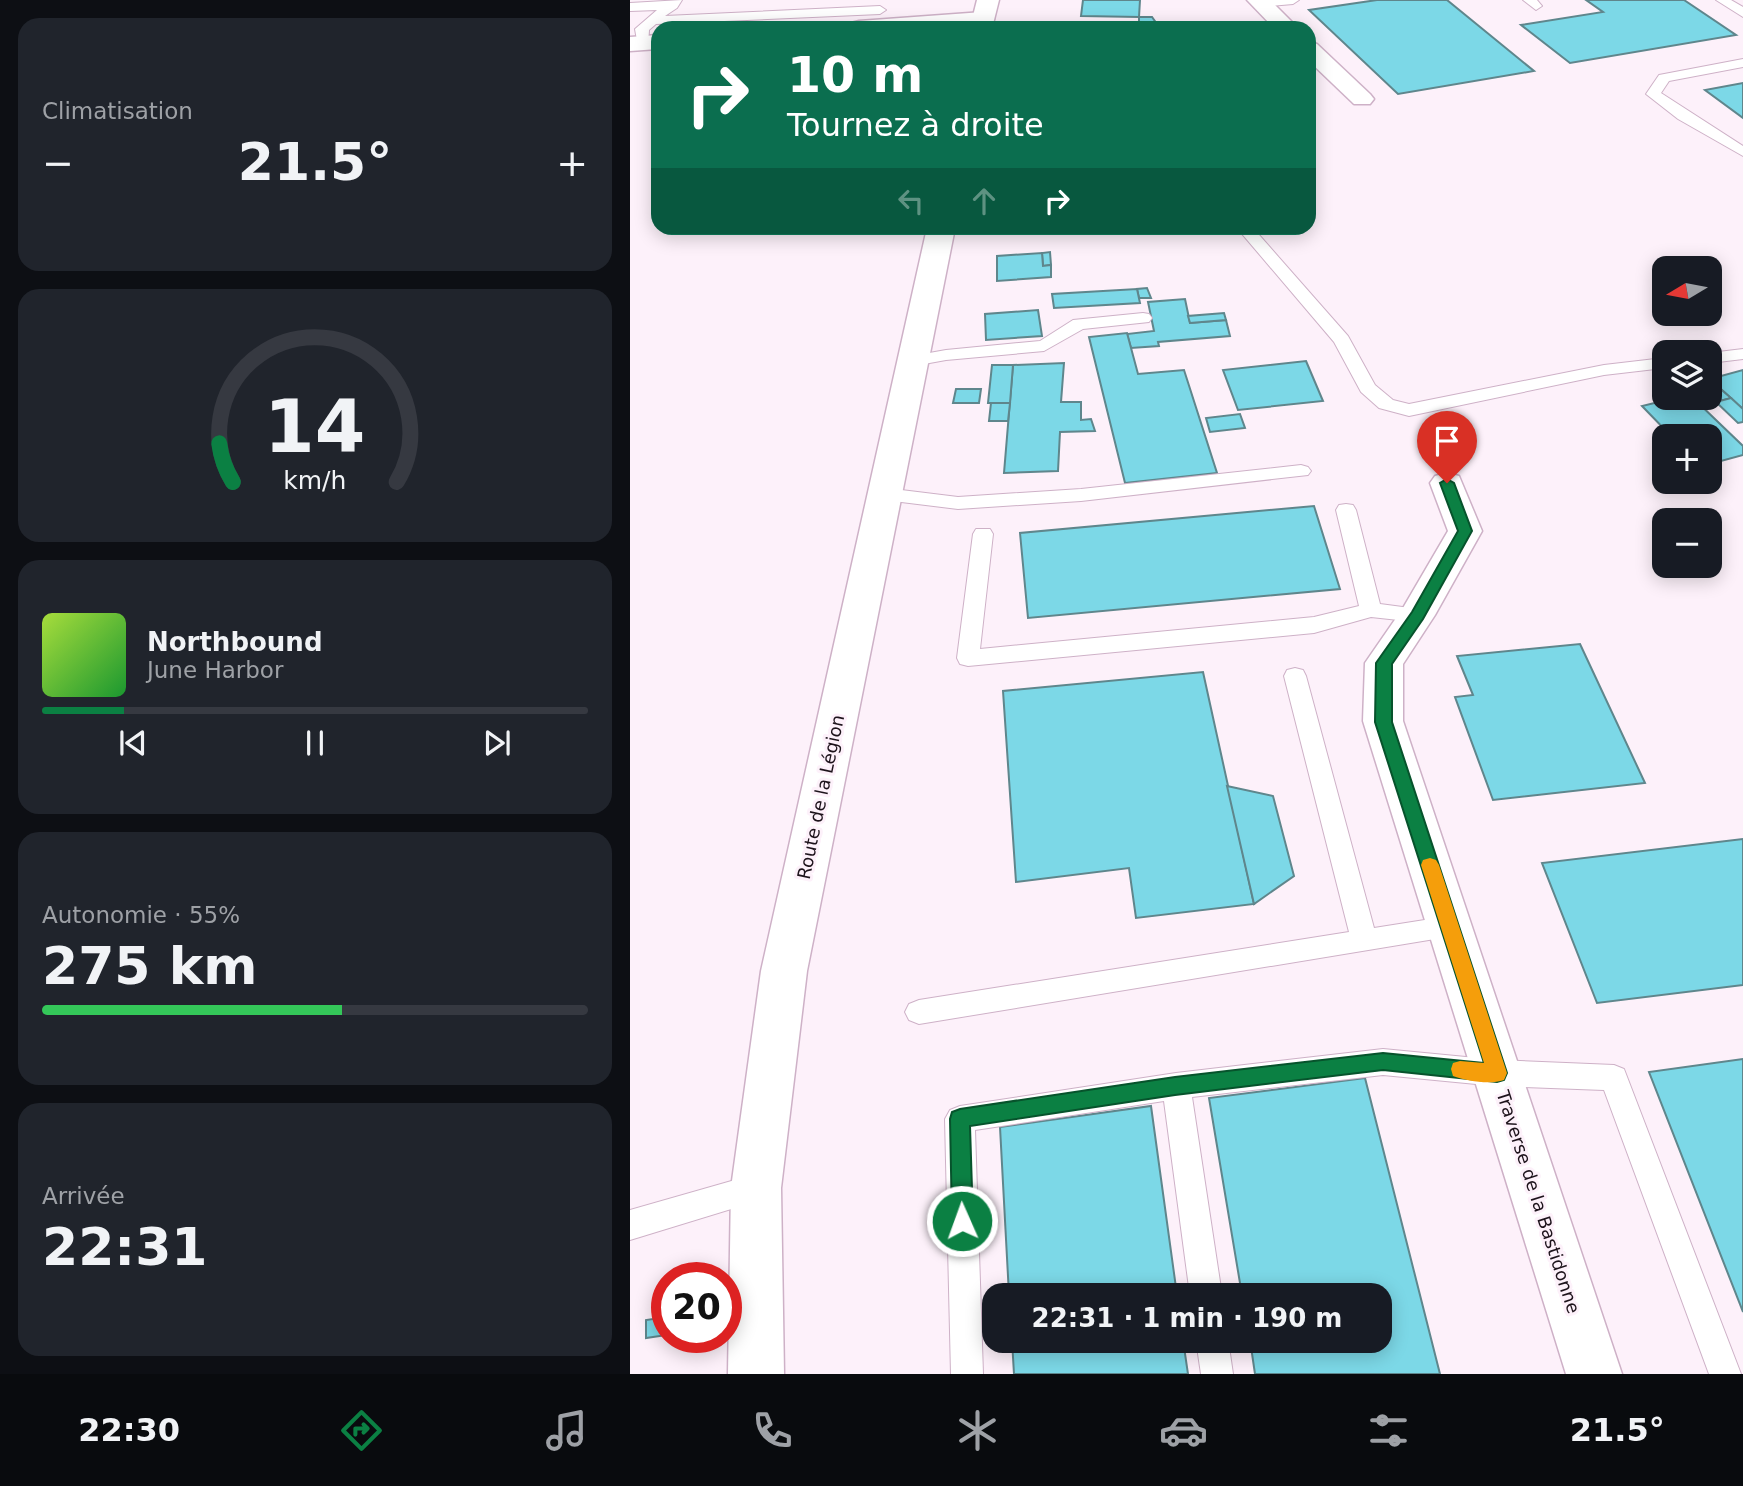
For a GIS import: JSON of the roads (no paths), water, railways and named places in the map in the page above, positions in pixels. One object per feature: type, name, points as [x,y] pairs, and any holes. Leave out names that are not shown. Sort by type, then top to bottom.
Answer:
[{"type":"street","points":[[1260,2],[1280,21]]},
{"type":"street","points":[[932,21],[984,16]]},
{"type":"street","points":[[1316,56],[1362,99]]},
{"type":"street","name":"Route de la Légion","points":[[756,1374],[756,1188],[784,971],[940,235]]},
{"type":"street","name":"Traverse de la Bastidonne","points":[[1447,483],[1465,531],[1418,615],[1384,663],[1384,722],[1594,1374]]},
{"type":"lane","points":[[815,13],[821,0]]},
{"type":"lane","points":[[1260,2],[1293,0]]},
{"type":"lane","points":[[1722,0],[1743,13]]},
{"type":"lane","points":[[630,8],[674,2]]},
{"type":"lane","points":[[659,21],[674,2]]},
{"type":"lane","points":[[759,21],[815,13],[880,10]]},
{"type":"lane","points":[[1743,63],[1664,78],[1653,94],[1683,116],[1743,152]]},
{"type":"lane","points":[[1251,235],[1342,340],[1367,388],[1386,404],[1409,410],[1604,370],[1652,364]]},
{"type":"lane","points":[[913,361],[946,355],[1044,346],[1080,324],[1143,318]]},
{"type":"lane","points":[[1722,357],[1743,354]]},
{"type":"lane","points":[[885,494],[958,503],[1082,495],[1301,471]]},
{"type":"lane","points":[[1346,510],[1371,610]]},
{"type":"lane","points":[[983,534],[968,658],[1314,625],[1371,610],[1418,615]]},
{"type":"lane","points":[[1295,676],[1364,939]]},
{"type":"lane","points":[[919,1012],[1450,927]]},
{"type":"lane","points":[[967,1374],[960,1119],[1175,1086],[1383,1062],[1497,1073],[1614,1078],[1725,1374]]},
{"type":"lane","points":[[1175,1086],[1204,1283]]},
{"type":"lane","points":[[630,1226],[756,1188]]},
{"type":"lane","points":[[1214,1353],[1217,1374]]}]
